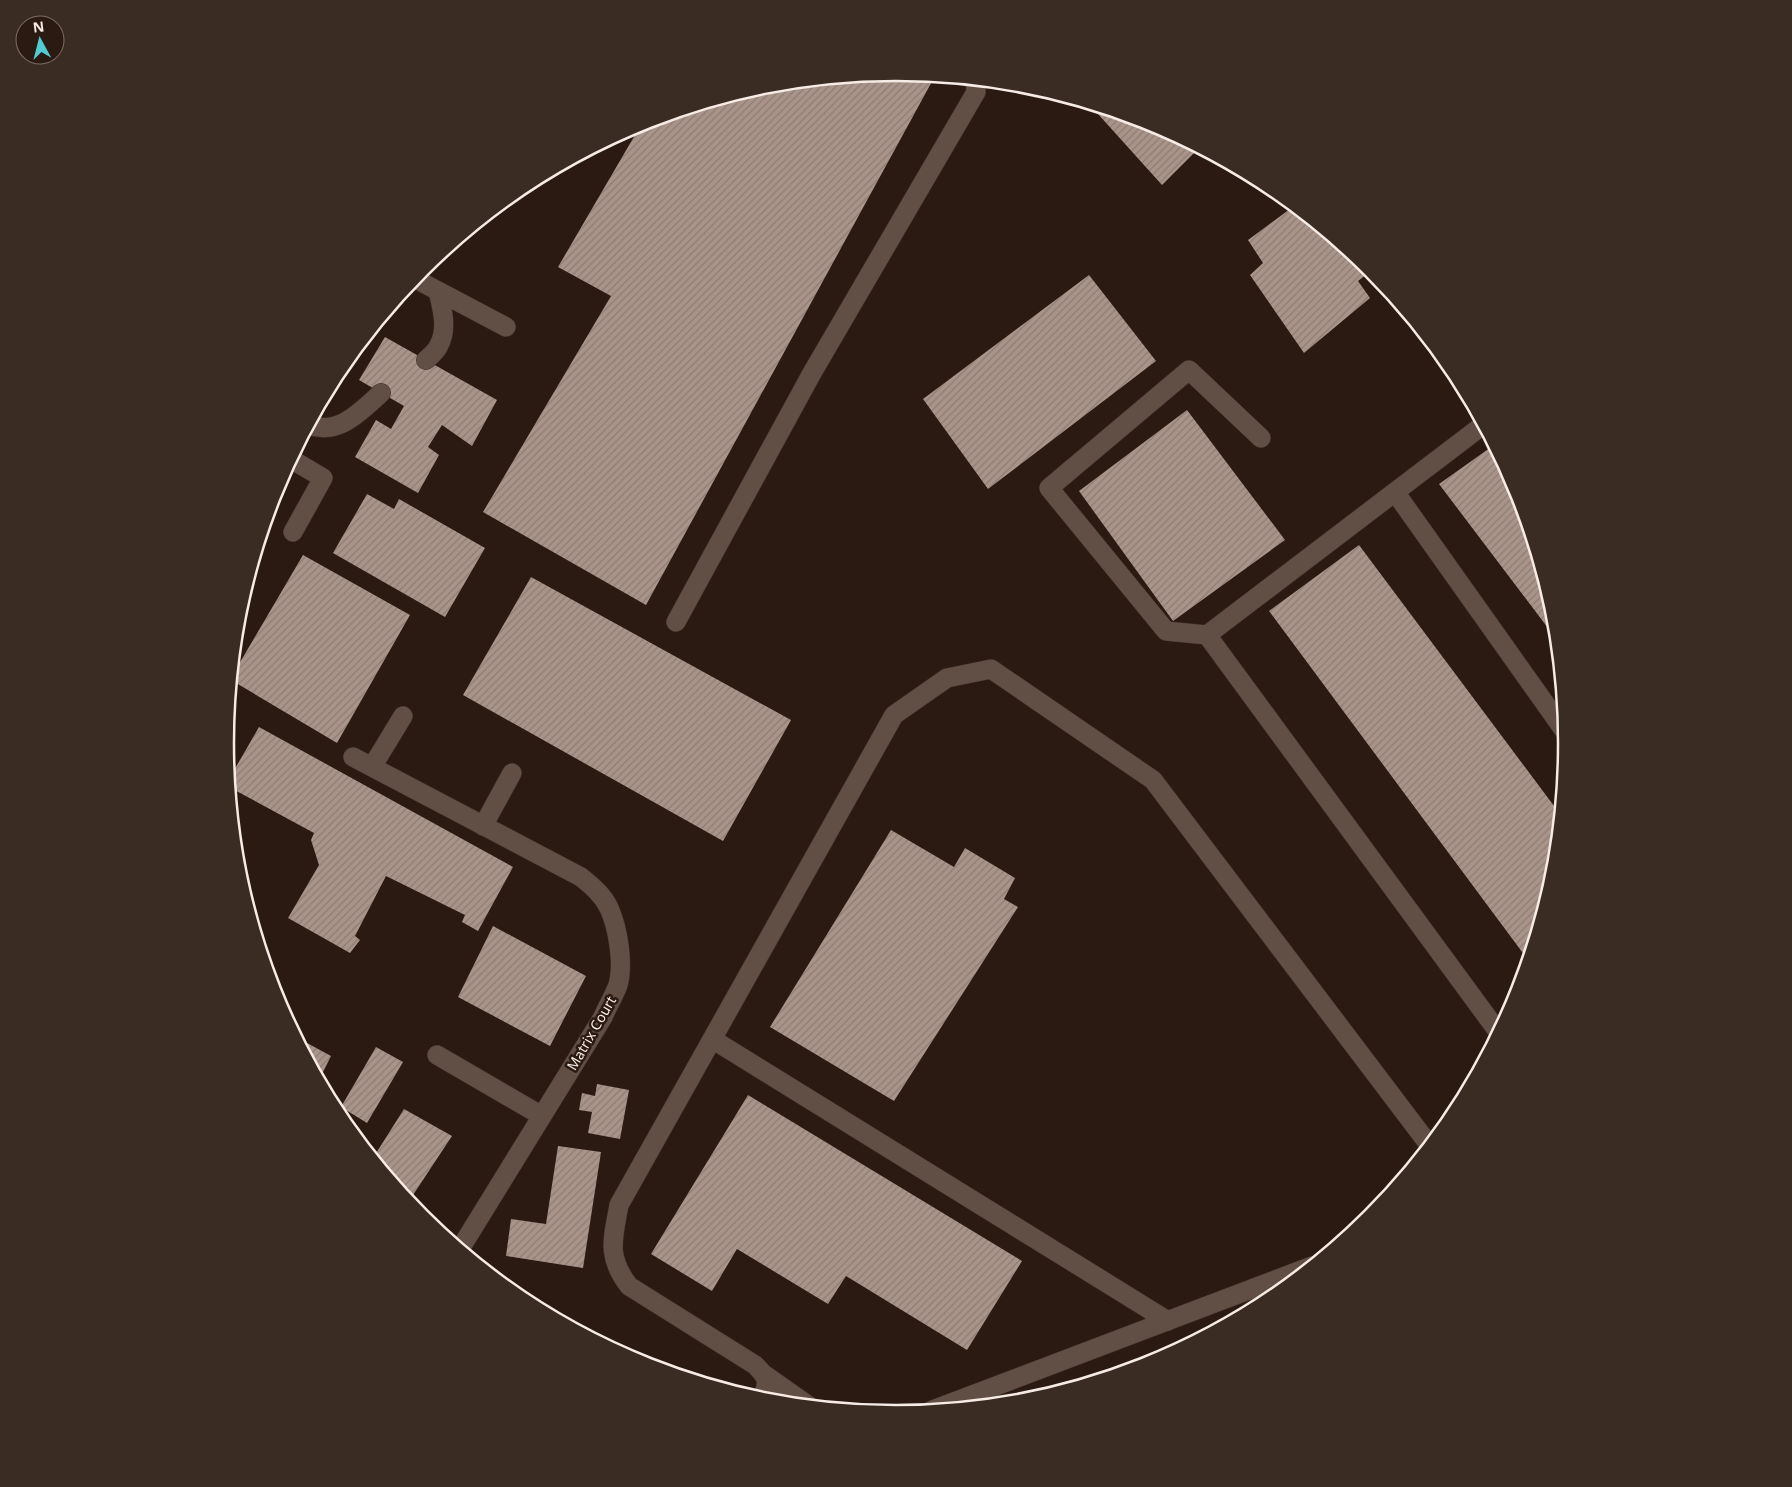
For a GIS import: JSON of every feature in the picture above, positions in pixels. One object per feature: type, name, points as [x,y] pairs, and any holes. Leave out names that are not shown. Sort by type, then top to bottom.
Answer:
[{"type":"lane","points":[[676,622],[812,373],[976,92],[976,86]]},
{"type":"lane","points":[[421,282],[506,327]]},
{"type":"lane","points":[[426,360],[439,346],[443,330],[443,313],[438,291]]},
{"type":"lane","points":[[1261,438],[1189,370],[1049,488],[1166,632],[1207,634],[1478,428]]},
{"type":"lane","points":[[315,426],[332,428],[348,421],[380,393]]},
{"type":"lane","points":[[293,532],[324,478],[297,462]]},
{"type":"lane","points":[[1394,492],[1557,721]]},
{"type":"lane","points":[[1207,634],[1494,1027]]},
{"type":"lane","points":[[799,1398],[765,1375],[755,1365],[629,1286],[615,1264],[613,1254],[612,1245],[619,1205],[894,715],[947,678],[991,669],[1153,780],[1426,1140]]},
{"type":"lane","points":[[372,768],[404,716]]},
{"type":"lane","name":"Matrix Court","points":[[353,757],[581,877],[595,888],[609,908],[617,935],[620,960],[618,985],[602,1017],[463,1244]]},
{"type":"lane","points":[[483,826],[512,773]]},
{"type":"lane","points":[[712,1039],[1168,1320]]},
{"type":"lane","points":[[436,1055],[542,1116]]},
{"type":"lane","points":[[951,1403],[1293,1273]]},
{"type":"lane","points":[[764,1392],[767,1386],[765,1375]]},
{"type":"building","points":[[896,81],[931,83],[646,605],[483,512],[611,296],[558,267],[635,136],[683,116],[767,94],[853,83]]},
{"type":"building","points":[[1097,112],[1149,132],[1194,153],[1162,185]]},
{"type":"building","points":[[1288,210],[1333,246],[1365,276],[1358,281],[1370,298],[1304,353],[1250,275],[1263,263],[1248,240]]},
{"type":"building","points":[[1089,275],[1156,361],[988,489],[923,399]]},
{"type":"building","points":[[385,337],[497,400],[472,446],[442,425],[428,447],[439,455],[418,493],[355,457],[376,420],[391,429],[404,406],[359,380]]},
{"type":"building","points":[[1187,410],[1285,540],[1173,621],[1079,491]]},
{"type":"building","points":[[1489,449],[1508,490],[1523,531],[1536,572],[1548,629],[1439,484]]},
{"type":"building","points":[[367,494],[394,509],[399,499],[485,548],[445,617],[333,553]]},
{"type":"building","points":[[1359,545],[1555,807],[1546,873],[1536,915],[1524,954],[1269,611]]},
{"type":"building","points":[[303,555],[410,615],[337,743],[237,683],[238,665]]},
{"type":"building","points":[[531,577],[791,720],[723,841],[463,695]]},
{"type":"building","points":[[259,727],[513,867],[478,931],[462,922],[465,915],[386,876],[355,936],[360,940],[350,953],[288,918],[319,865],[311,840],[314,833],[235,790],[235,769]]},
{"type":"building","points":[[891,830],[954,867],[965,848],[1015,878],[1004,899],[1018,907],[894,1101],[770,1027]]},
{"type":"building","points":[[493,926],[586,976],[550,1046],[458,997]]},
{"type":"building","points":[[305,1042],[331,1056],[322,1075]]},
{"type":"building","points":[[376,1047],[403,1062],[367,1123],[342,1106]]},
{"type":"building","points":[[597,1084],[629,1090],[620,1139],[588,1133],[592,1112],[579,1110],[582,1093],[595,1096]]},
{"type":"building","points":[[748,1095],[1022,1261],[967,1350],[846,1276],[828,1304],[737,1249],[712,1291],[651,1254]]},
{"type":"building","points":[[404,1109],[452,1136],[413,1195],[376,1153]]},
{"type":"building","points":[[558,1146],[601,1152],[583,1268],[506,1256],[511,1219],[546,1224]]}]
